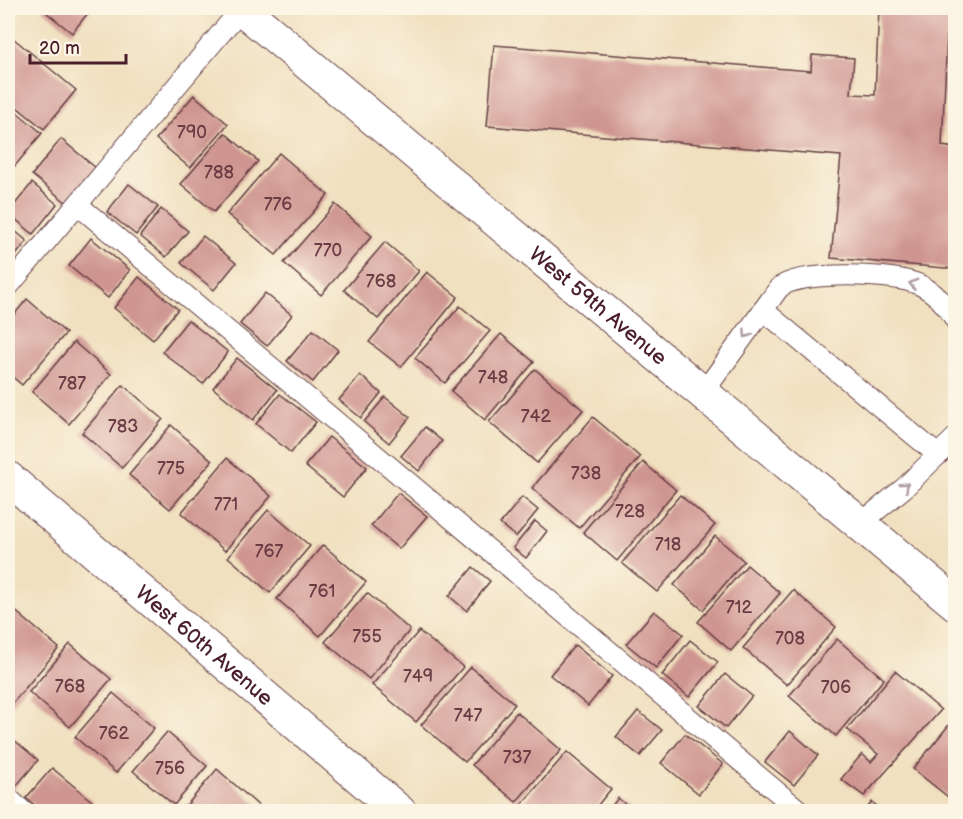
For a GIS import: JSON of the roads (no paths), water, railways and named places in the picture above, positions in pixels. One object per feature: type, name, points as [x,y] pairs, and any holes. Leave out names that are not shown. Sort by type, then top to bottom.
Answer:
[{"type":"street","name":"West 59th Avenue","points":[[242,8],[956,604]]},
{"type":"street","name":"West 60th Avenue","points":[[8,478],[400,812]]},
{"type":"lane","points":[[8,287],[242,8]]},
{"type":"lane","points":[[78,205],[801,812]]},
{"type":"lane","points":[[703,393],[763,310],[787,281],[828,274],[919,284],[939,297],[956,321]]},
{"type":"lane","points":[[763,310],[938,455]]},
{"type":"lane","points":[[860,524],[938,455],[956,436]]},
{"type":"lane","points":[[8,798],[24,812]]}]
